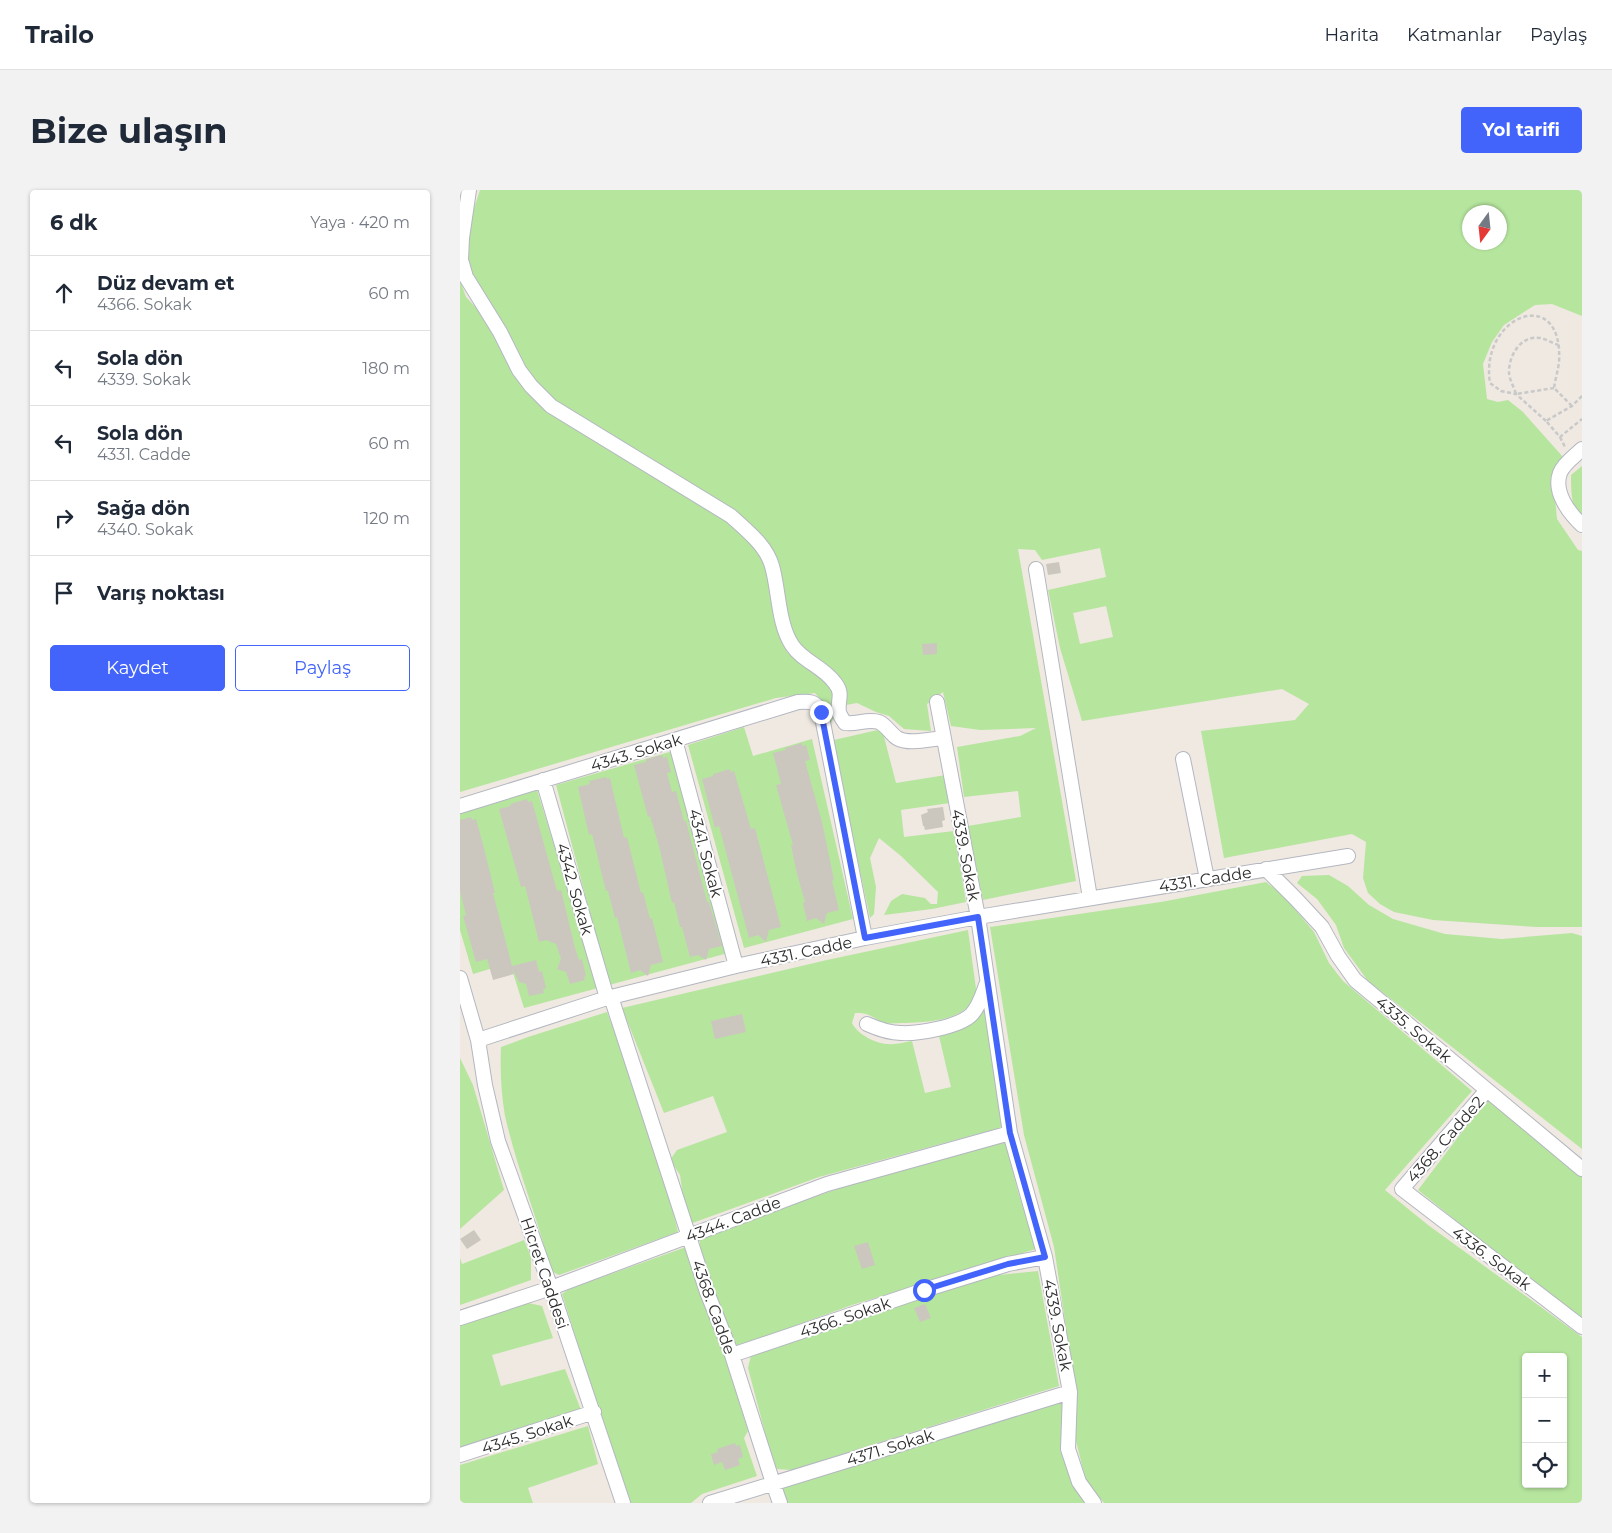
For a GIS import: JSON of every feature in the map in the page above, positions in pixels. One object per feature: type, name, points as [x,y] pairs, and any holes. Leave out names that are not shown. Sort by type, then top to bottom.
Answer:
[{"type":"street","points":[[470,190],[462,238],[461,260],[466,277],[500,332],[519,370],[531,386],[552,406],[731,516],[764,548],[772,565],[785,632],[792,646],[827,674],[837,685],[841,697],[839,712],[845,723],[880,722],[898,738],[910,741],[944,738]]},
{"type":"street","points":[[1582,449],[1570,459],[1560,473],[1559,493],[1572,516],[1582,525]]},
{"type":"street","points":[[1036,569],[1090,898]]},
{"type":"street","name":"4343. Sokak","points":[[460,806],[798,702],[812,702],[818,705],[821,712],[865,938]]},
{"type":"street","name":"4339. Sokak","points":[[937,702],[978,917],[1010,1133],[1045,1257],[1070,1392],[1068,1449],[1080,1482],[1094,1503]]},
{"type":"street","name":"4341. Sokak","points":[[675,740],[736,966]]},
{"type":"street","points":[[1183,759],[1207,879]]},
{"type":"street","name":"4342. Sokak","points":[[543,780],[609,998]]},
{"type":"street","name":"4331. Cadde","points":[[478,1040],[609,998],[736,966],[865,938],[978,917],[1348,856]]},
{"type":"street","name":"4335. Sokak","points":[[1266,869],[1296,898],[1322,928],[1355,980],[1582,1169]]},
{"type":"street","points":[[460,978],[478,1040]]},
{"type":"street","points":[[867,1024],[882,1031],[902,1033],[938,1029],[959,1023],[971,1015],[980,1004],[987,982]]},
{"type":"street","name":"4368. Cadde","points":[[609,998],[689,1235],[706,1292],[732,1355],[780,1503]]},
{"type":"street","name":"Hicret Caddesi","points":[[478,1040],[485,1085],[498,1141],[594,1412],[623,1503]]},
{"type":"street","name":"4368. Cadde2","points":[[1402,1189],[1487,1090]]},
{"type":"street","name":"4344. Cadde","points":[[460,1318],[551,1288],[827,1184],[1010,1133]]},
{"type":"street","name":"4336. Sokak","points":[[1402,1189],[1582,1327]]},
{"type":"street","name":"4366. Sokak","points":[[732,1355],[924,1290],[1008,1264],[1045,1257]]},
{"type":"street","name":"4371. Sokak","points":[[710,1503],[1070,1392]]},
{"type":"street","name":"4345. Sokak","points":[[460,1455],[594,1412]]},
{"type":"path","points":[[1524,316],[1536,316],[1547,320],[1555,330],[1559,362],[1554,388],[1516,394],[1501,391],[1490,383],[1488,370],[1491,352],[1498,337],[1507,325],[1524,316]]},
{"type":"path","points":[[1558,345],[1538,338],[1527,340],[1516,349],[1510,360],[1509,374],[1516,394],[1546,420],[1560,437],[1582,419]]},
{"type":"path","points":[[1554,388],[1572,406]]},
{"type":"path","points":[[1546,420],[1572,406],[1582,396]]},
{"type":"green space","points":[[480,190],[1582,190],[1582,316],[1552,304],[1535,305],[1504,325],[1492,342],[1483,364],[1487,399],[1498,402],[1508,400],[1523,412],[1563,457],[1553,477],[1557,519],[1578,550],[1582,551],[1582,927],[1537,927],[1433,920],[1394,912],[1380,904],[1368,893],[1363,878],[1366,842],[1352,834],[1224,858],[1201,731],[1295,720],[1309,704],[1282,689],[1082,721],[1060,648],[1048,590],[1106,577],[1100,548],[1042,560],[1035,550],[1018,549],[1076,881],[983,900],[968,826],[1021,817],[1018,791],[964,797],[957,747],[1020,736],[1036,728],[980,730],[951,726],[943,692],[927,704],[931,731],[904,729],[889,716],[857,703],[846,705],[843,686],[798,644],[788,628],[781,572],[763,541],[542,396],[466,266],[472,214]],"holes":[[[1106,606],[1113,637],[1080,644],[1073,613]]]},
{"type":"green space","points":[[460,280],[466,297],[481,313],[520,381],[591,435],[671,488],[728,521],[764,556],[782,638],[787,652],[815,670],[836,691],[835,714],[831,723],[826,707],[815,693],[776,698],[460,792]]},
{"type":"green space","points":[[1582,466],[1582,521],[1578,517],[1574,506],[1571,475]]},
{"type":"green space","points":[[744,727],[753,756],[812,739],[853,919],[744,948],[688,745]]},
{"type":"green space","points":[[882,729],[896,783],[946,775],[950,803],[901,810],[904,837],[954,831],[966,902],[932,909],[884,915],[891,901],[902,894],[925,898],[931,904],[937,904],[938,892],[901,856],[879,838],[870,858],[876,887],[874,914],[870,918],[834,740]]},
{"type":"green space","points":[[673,751],[728,953],[609,985],[556,785]]},
{"type":"green space","points":[[537,790],[598,988],[524,1008],[510,963],[473,974],[460,930],[460,813]]},
{"type":"green space","points":[[1329,875],[1348,886],[1369,905],[1393,919],[1445,934],[1502,939],[1572,933],[1582,936],[1582,1149],[1368,981],[1344,948],[1336,925],[1317,899],[1297,883],[1302,876]]},
{"type":"green space","points":[[1266,882],[1284,896],[1314,932],[1329,963],[1343,981],[1472,1091],[1385,1190],[1428,1225],[1582,1337],[1582,1503],[1104,1503],[1086,1481],[1076,1441],[1072,1368],[1054,1247],[1024,1135],[990,927],[1161,902]]},
{"type":"green space","points":[[968,930],[977,996],[963,1011],[935,1021],[914,1023],[884,1023],[868,1014],[855,1013],[852,1023],[867,1038],[883,1044],[912,1041],[925,1093],[951,1087],[939,1036],[971,1022],[986,1006],[1003,1127],[819,1177],[687,1225],[680,1175],[670,1160],[677,1150],[727,1132],[713,1096],[664,1113],[622,1008],[827,960]]},
{"type":"green space","points":[[607,1012],[647,1121],[664,1176],[678,1232],[559,1275],[551,1271],[510,1136],[503,1099],[501,1047]]},
{"type":"green space","points":[[460,1058],[473,1085],[504,1190],[460,1229]]},
{"type":"green space","points":[[1487,1099],[1582,1177],[1582,1322],[1418,1190]]},
{"type":"green space","points":[[1005,1140],[1018,1192],[1036,1249],[852,1305],[739,1346],[729,1341],[721,1325],[699,1235],[901,1168]]},
{"type":"green space","points":[[524,1240],[531,1257],[531,1280],[460,1305],[460,1258],[462,1264]]},
{"type":"green space","points":[[686,1247],[711,1311],[748,1431],[744,1438],[757,1476],[702,1494],[691,1503],[628,1503],[562,1294],[569,1289]]},
{"type":"green space","points":[[1038,1271],[1059,1386],[792,1470],[777,1469],[772,1459],[748,1368],[752,1351],[990,1276]]},
{"type":"green space","points":[[524,1302],[542,1306],[553,1338],[492,1355],[501,1386],[565,1369],[581,1410],[460,1447],[460,1324]]},
{"type":"green space","points":[[1064,1399],[1065,1426],[1088,1503],[787,1503],[781,1486]]},
{"type":"green space","points":[[588,1426],[598,1464],[528,1488],[533,1503],[460,1503],[460,1465]]},
{"type":"building","points":[[1059,562],[1061,573],[1048,575],[1046,564]]},
{"type":"building","points":[[937,643],[937,654],[923,655],[922,644]]},
{"type":"building","points":[[802,743],[802,746],[806,745],[810,760],[805,761],[822,822],[839,910],[827,913],[824,924],[816,918],[807,921],[803,903],[805,902],[791,845],[793,845],[776,785],[781,784],[773,753]]},
{"type":"building","points":[[662,755],[663,758],[667,757],[671,772],[667,773],[672,792],[676,791],[684,821],[686,821],[707,902],[709,902],[722,946],[709,949],[706,960],[698,955],[690,957],[674,902],[672,903],[659,846],[650,816],[648,817],[634,765],[646,762],[646,759]]},
{"type":"building","points":[[730,769],[730,772],[734,771],[751,829],[755,828],[781,927],[769,930],[766,942],[758,935],[749,938],[719,826],[715,828],[702,779]]},
{"type":"building","points":[[606,777],[607,779],[610,778],[624,838],[627,837],[641,893],[643,892],[650,919],[652,918],[663,962],[651,965],[648,976],[640,970],[631,973],[617,917],[615,918],[608,891],[606,891],[592,834],[589,835],[578,787],[590,784],[589,781]]},
{"type":"building","points":[[527,799],[528,802],[532,801],[557,891],[561,890],[575,948],[579,960],[582,959],[586,976],[584,977],[585,980],[570,984],[566,972],[557,969],[561,959],[556,944],[546,940],[539,942],[525,886],[521,887],[499,809]]},
{"type":"building","points":[[943,807],[945,820],[942,821],[943,827],[925,830],[921,815],[928,812],[927,809]]},
{"type":"building","points":[[471,817],[472,820],[476,819],[484,848],[495,893],[493,893],[512,966],[536,960],[539,972],[542,971],[546,988],[543,989],[544,993],[529,996],[526,984],[519,982],[512,968],[514,974],[493,980],[487,959],[476,962],[463,916],[466,915],[460,891],[460,820]]},
{"type":"building","points":[[742,1014],[746,1032],[715,1039],[711,1021]]},
{"type":"building","points":[[474,1230],[481,1240],[467,1249],[460,1239]]},
{"type":"building","points":[[868,1242],[875,1265],[862,1269],[854,1246]]},
{"type":"building","points":[[925,1304],[931,1318],[920,1322],[914,1308]]},
{"type":"building","points":[[735,1443],[736,1446],[740,1445],[743,1457],[738,1459],[740,1465],[725,1470],[722,1462],[714,1465],[711,1454],[718,1452],[717,1449]]},
{"type":"route","points":[[821,712],[865,938],[978,917],[1010,1133],[1045,1257],[1008,1264],[924,1290]]}]
